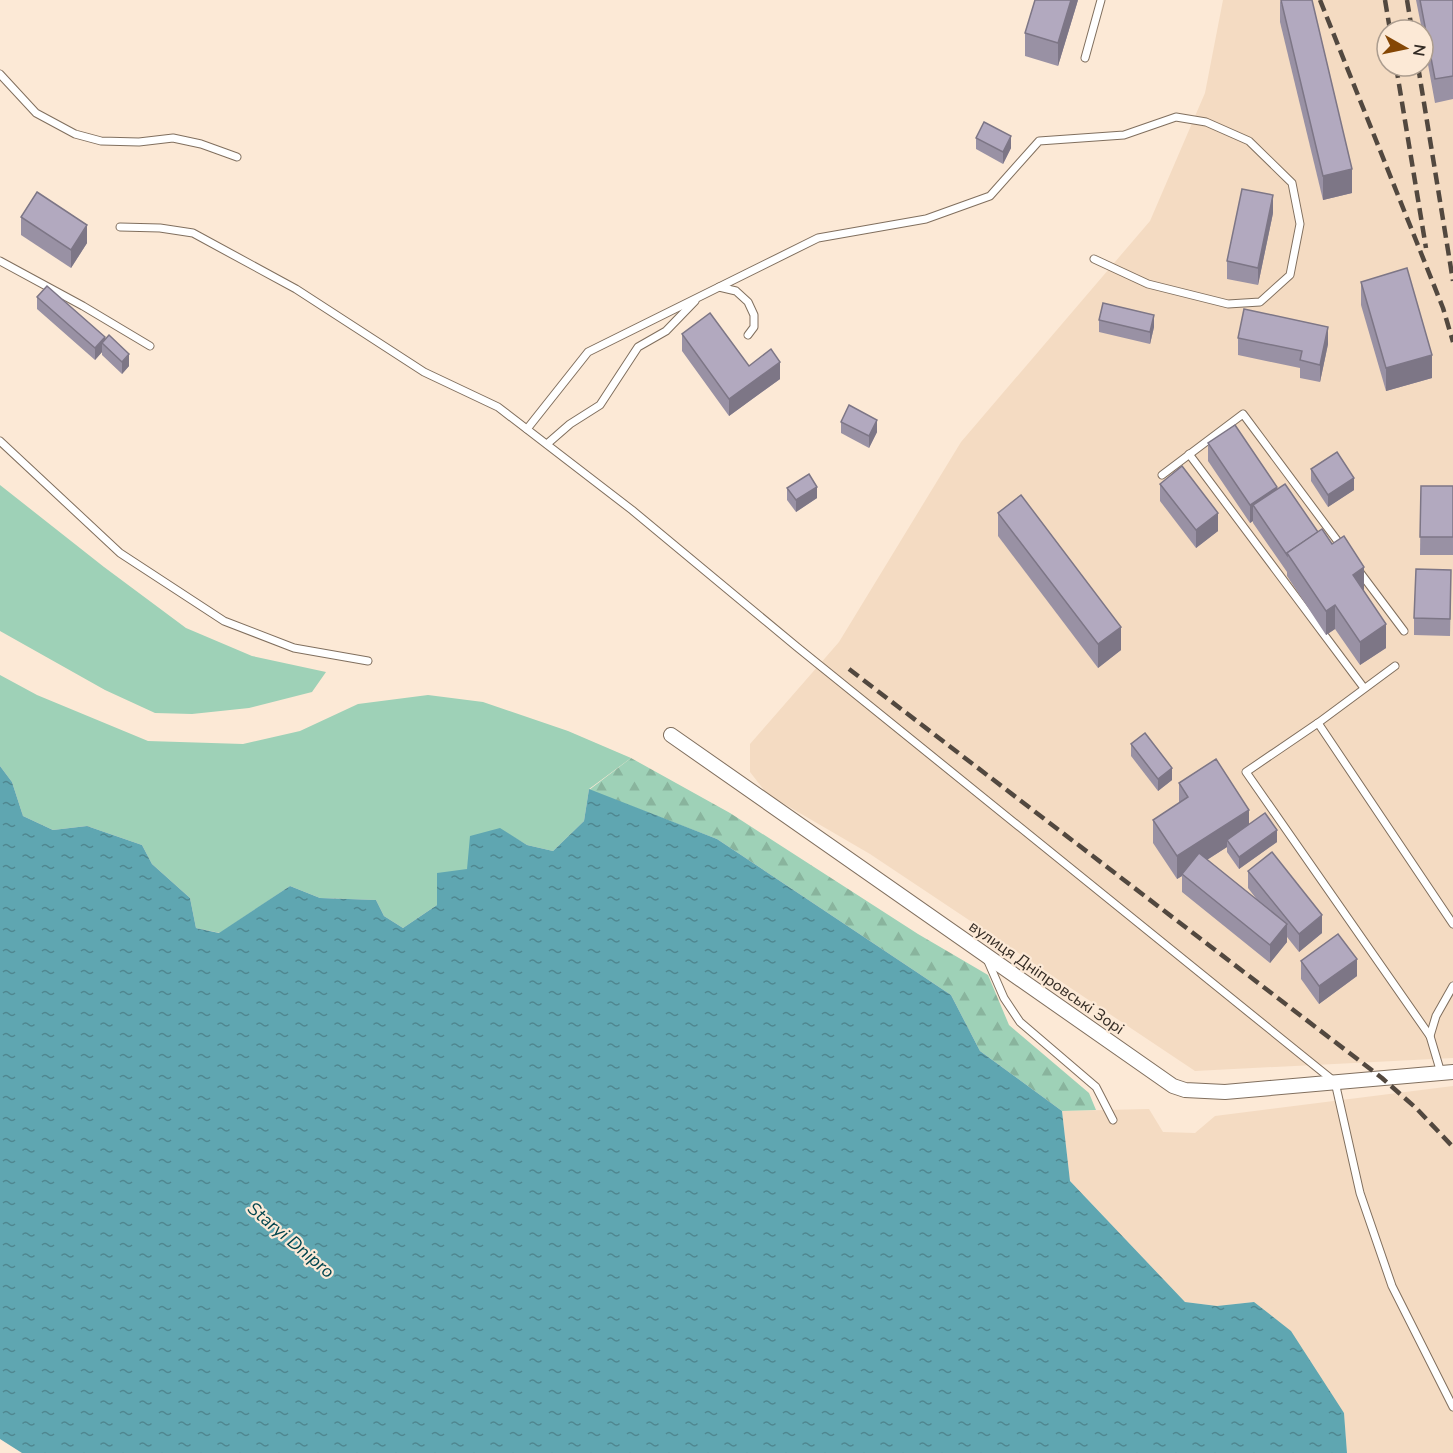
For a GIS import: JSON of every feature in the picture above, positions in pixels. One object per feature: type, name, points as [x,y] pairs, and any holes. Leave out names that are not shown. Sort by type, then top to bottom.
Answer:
[{"type":"street","name":"вулиця Дніпровські Зорі","points":[[671,735],[1166,1081],[1185,1090],[1226,1092],[1447,1073]]},
{"type":"lane","points":[[1085,58],[1101,0]]},
{"type":"lane","points":[[0,74],[36,113],[75,134],[101,141],[139,142],[173,138],[201,144],[237,157]]},
{"type":"lane","points":[[527,429],[588,352],[818,238],[926,219],[990,196],[1039,141],[1124,135],[1176,117],[1206,122],[1249,141],[1292,183],[1300,224],[1290,275],[1260,302],[1228,304],[1148,284],[1094,259]]},
{"type":"lane","points":[[120,227],[160,228],[193,233],[296,289],[424,372],[498,407],[632,510],[797,647],[1335,1082],[1360,1193],[1392,1286],[1453,1407]]},
{"type":"lane","points":[[0,261],[150,346]]},
{"type":"lane","points":[[719,287],[735,291],[748,302],[754,315],[754,327],[748,335]]},
{"type":"lane","points":[[547,444],[570,424],[600,405],[638,347],[666,331],[699,297]]},
{"type":"lane","points":[[1162,475],[1244,414],[1348,555]]},
{"type":"lane","points":[[0,441],[120,553],[224,621],[294,648],[369,661]]},
{"type":"lane","points":[[1189,454],[1364,688]]},
{"type":"lane","points":[[1355,565],[1404,631]]},
{"type":"lane","points":[[1395,666],[1318,723],[1246,772],[1430,1036],[1447,1073]]},
{"type":"lane","points":[[1318,723],[1453,924]]},
{"type":"lane","points":[[985,953],[1004,998],[1020,1022],[1096,1087],[1113,1120]]},
{"type":"lane","points":[[1430,1036],[1436,1016],[1453,986]]},
{"type":"shaded area","points":[[1223,0],[1453,0],[1453,1058],[1195,1071],[870,854],[767,794],[750,772],[750,744],[839,642],[961,442],[1150,221],[1205,93]]},
{"type":"shaded area","points":[[1453,1086],[1453,1453],[1347,1453],[1344,1413],[1254,1302],[1217,1306],[1185,1302],[1070,1181],[1062,1111],[1149,1109],[1163,1132],[1195,1133],[1215,1116]]},
{"type":"green space","points":[[0,485],[186,628],[252,656],[326,672],[312,692],[249,708],[192,714],[155,713],[105,690],[0,631]]},
{"type":"green space","points":[[0,675],[37,695],[148,741],[243,744],[300,731],[358,704],[428,695],[483,702],[568,731],[631,758],[589,789],[584,821],[553,851],[527,845],[500,829],[437,905],[403,928],[384,916],[376,900],[320,898],[290,886],[220,933],[196,928],[190,898],[152,864],[142,845],[87,826],[53,830],[23,816],[12,782],[0,766]]},
{"type":"green space","points":[[631,758],[730,813],[918,934],[988,975],[1009,1025],[1089,1093],[1096,1110],[1062,1111],[980,1051],[951,995],[717,839],[589,790]]},
{"type":"water","name":"Staryi Dnipro","points":[[0,766],[12,782],[23,816],[53,830],[87,826],[142,845],[152,864],[190,898],[196,928],[219,933],[290,886],[320,898],[376,900],[384,916],[403,928],[437,905],[437,873],[467,869],[470,836],[500,828],[527,845],[553,851],[584,821],[589,789],[717,839],[951,995],[980,1051],[1062,1111],[1070,1181],[1185,1302],[1217,1306],[1254,1302],[1291,1331],[1344,1413],[1347,1453],[22,1453],[0,1439]]},
{"type":"building","points":[[1035,0],[1071,0],[1058,43],[1025,33]]},
{"type":"building","points":[[1281,0],[1312,0],[1352,169],[1323,176]]},
{"type":"building","points":[[1420,0],[1453,0],[1453,76],[1435,79],[1435,18],[1423,18]]},
{"type":"building","points":[[984,122],[1011,136],[1003,152],[976,138]]},
{"type":"building","points":[[1242,189],[1273,195],[1258,268],[1227,261]]},
{"type":"building","points":[[37,192],[87,225],[71,250],[21,217]]},
{"type":"building","points":[[1407,268],[1432,355],[1386,368],[1361,282]]},
{"type":"building","points":[[47,286],[105,337],[95,348],[37,297]]},
{"type":"building","points":[[1103,303],[1154,315],[1150,332],[1099,320]]},
{"type":"building","points":[[1244,309],[1328,327],[1320,365],[1300,360],[1302,351],[1238,338]]},
{"type":"building","points":[[710,313],[749,366],[771,349],[780,362],[729,399],[682,334]]},
{"type":"building","points":[[109,335],[129,354],[122,362],[102,343]]},
{"type":"building","points":[[849,405],[877,420],[869,436],[841,422]]},
{"type":"building","points":[[1235,425],[1277,487],[1250,505],[1208,443]]},
{"type":"building","points":[[1337,452],[1354,478],[1328,495],[1311,469]]},
{"type":"building","points":[[1182,466],[1218,513],[1196,530],[1160,484]]},
{"type":"building","points":[[809,474],[817,487],[796,500],[787,488]]},
{"type":"building","points":[[1285,484],[1318,532],[1287,555],[1253,505]]},
{"type":"building","points":[[1421,486],[1453,486],[1453,537],[1420,537]]},
{"type":"building","points":[[1021,495],[1121,627],[1098,644],[998,513]]},
{"type":"building","points":[[1322,529],[1332,544],[1344,536],[1364,567],[1353,575],[1386,624],[1360,642],[1335,605],[1326,611],[1287,553]]},
{"type":"building","points":[[1416,569],[1451,570],[1450,619],[1414,618]]},
{"type":"building","points":[[1145,733],[1172,768],[1158,779],[1131,744]]},
{"type":"building","points":[[1216,759],[1249,810],[1177,856],[1153,820],[1188,797],[1179,783]]},
{"type":"building","points":[[1265,813],[1277,830],[1239,857],[1227,840]]},
{"type":"building","points":[[1272,852],[1322,915],[1299,934],[1248,871]]},
{"type":"building","points":[[1199,853],[1287,924],[1270,945],[1182,874]]},
{"type":"building","points":[[1338,934],[1357,959],[1319,986],[1301,961]]},
{"type":"railway","points":[[1320,0],[1443,308],[1453,342]]},
{"type":"railway","points":[[1385,0],[1388,18]]},
{"type":"railway","points":[[1407,0],[1410,18]]},
{"type":"railway","points":[[1398,78],[1426,248]]},
{"type":"railway","points":[[1420,78],[1453,281]]},
{"type":"railway","points":[[849,669],[1382,1078],[1416,1108],[1453,1147]]}]
